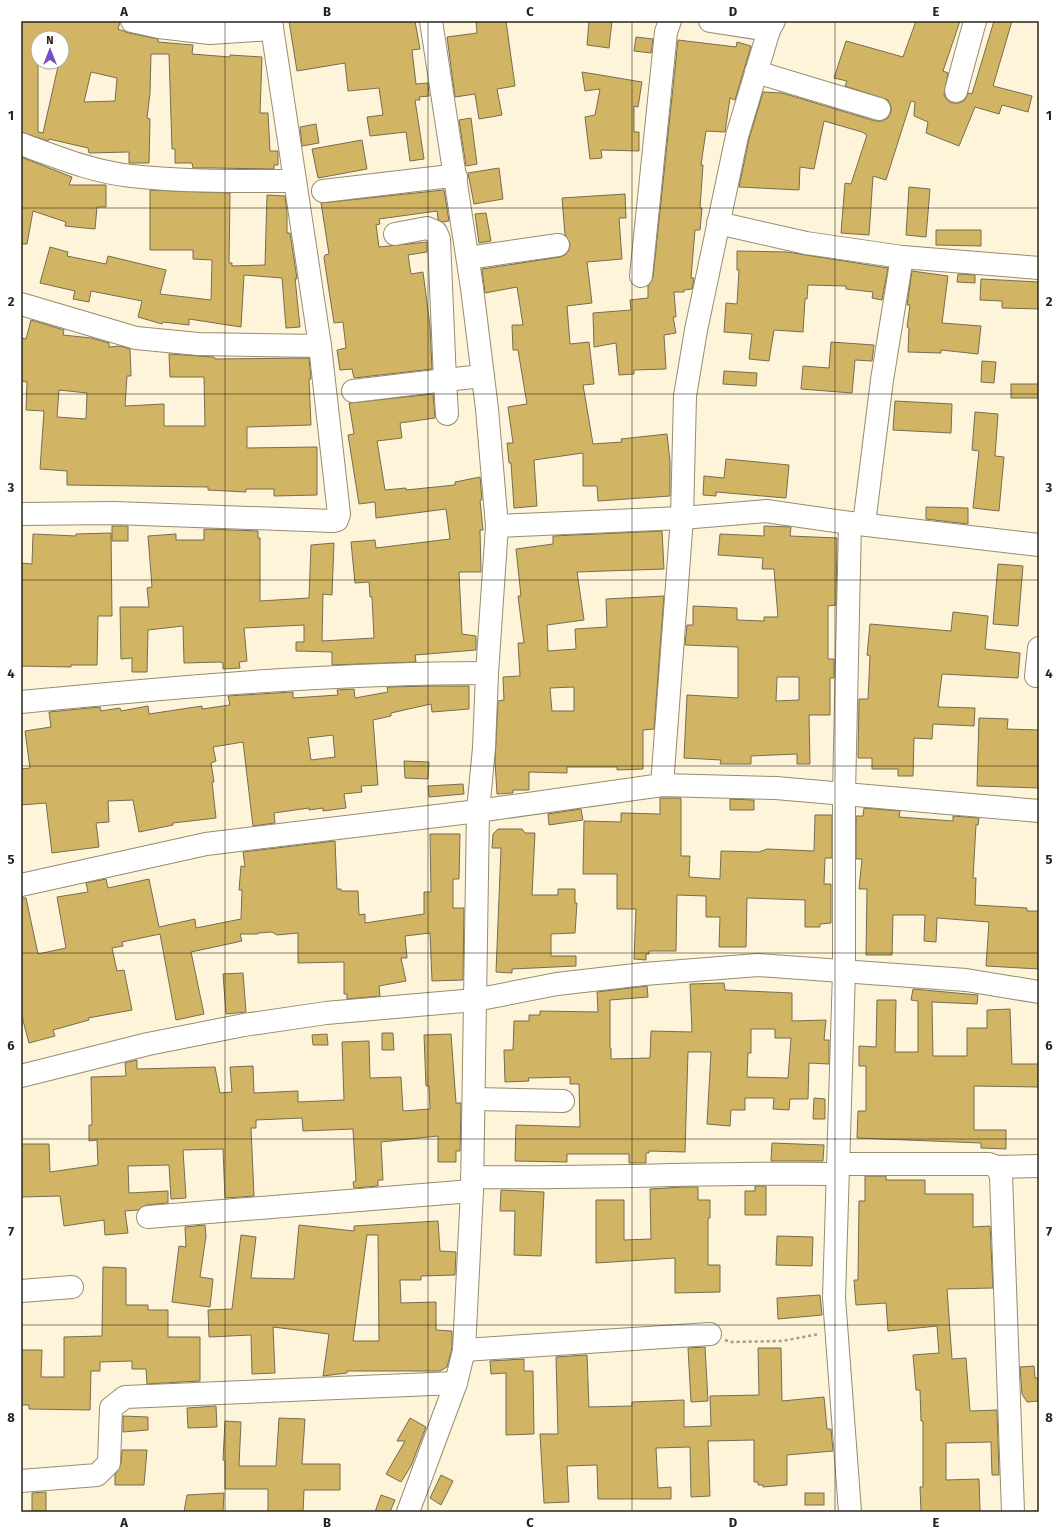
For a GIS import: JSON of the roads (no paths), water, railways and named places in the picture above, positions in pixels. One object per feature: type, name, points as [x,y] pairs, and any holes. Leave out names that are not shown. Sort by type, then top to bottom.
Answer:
[{"type":"street","points":[[21,514],[114,513],[332,521],[337,520],[339,514],[320,346],[271,25],[210,33],[159,27],[132,21]]},
{"type":"street","points":[[408,1512],[456,1383],[464,1350],[472,1184],[478,811],[484,748],[487,673],[497,526],[483,376],[468,258],[431,21]]},
{"type":"street","points":[[642,276],[666,32],[670,21]]},
{"type":"street","points":[[662,785],[682,518],[685,396],[718,223],[738,136],[756,72],[772,25],[710,21]]},
{"type":"street","points":[[956,91],[974,21]]},
{"type":"street","points":[[756,72],[879,109]]},
{"type":"street","points":[[21,144],[82,166],[130,176],[193,180],[295,181]]},
{"type":"street","points":[[323,191],[442,177],[456,177]]},
{"type":"street","points":[[718,223],[806,243],[902,257],[1039,268]]},
{"type":"street","points":[[395,234],[427,228],[436,232],[439,239],[447,414]]},
{"type":"street","points":[[468,258],[558,244]]},
{"type":"street","points":[[850,1512],[834,1298],[844,972],[844,793],[857,524],[902,257]]},
{"type":"street","points":[[21,304],[136,338],[198,344],[320,346]]},
{"type":"street","points":[[353,391],[483,376]]},
{"type":"street","points":[[497,526],[682,518],[766,511],[857,524],[1039,544]]},
{"type":"street","points":[[1036,676],[1039,648]]},
{"type":"street","points":[[21,702],[187,686],[426,673],[487,673]]},
{"type":"street","points":[[21,885],[206,844],[478,811],[662,785],[776,788],[1039,811]]},
{"type":"street","points":[[21,1076],[148,1044],[244,1025],[326,1013],[475,1000],[557,984],[644,974],[758,966],[966,980],[1039,992]]},
{"type":"street","points":[[474,1099],[563,1101]]},
{"type":"street","points":[[148,1217],[526,1178],[749,1173],[988,1164],[997,1167],[1039,1166]]},
{"type":"street","points":[[997,1167],[1001,1176],[1013,1512]]},
{"type":"street","points":[[21,1291],[72,1287]]},
{"type":"street","points":[[464,1350],[710,1334]]},
{"type":"street","points":[[21,1481],[97,1475],[109,1463],[111,1408],[125,1397],[456,1383]]}]
